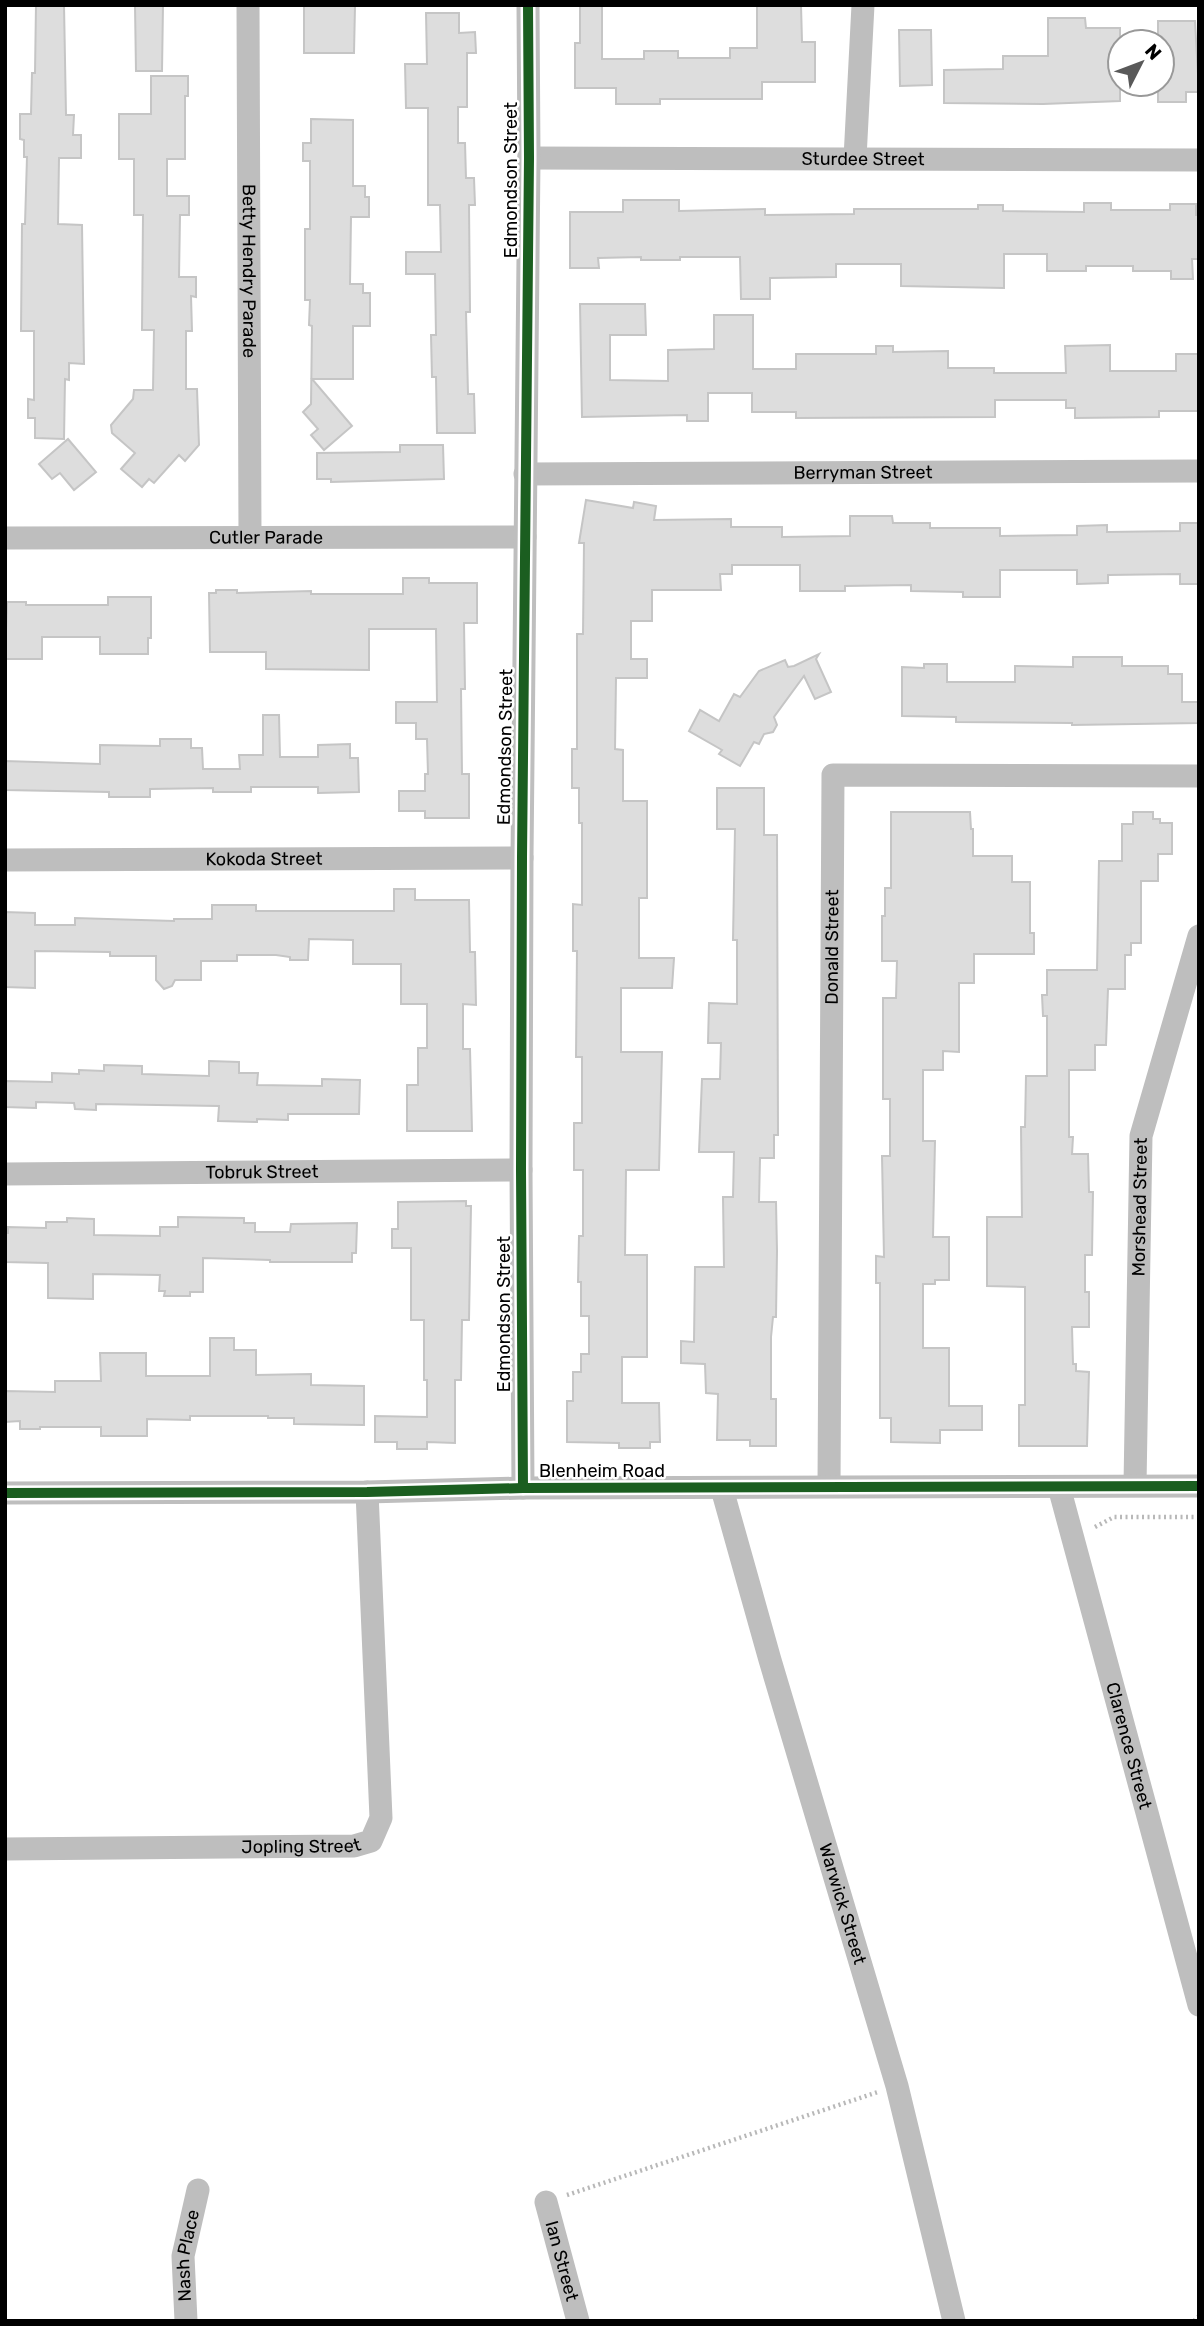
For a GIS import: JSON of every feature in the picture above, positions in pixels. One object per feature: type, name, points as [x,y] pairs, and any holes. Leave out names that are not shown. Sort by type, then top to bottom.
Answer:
[{"type":"street","name":"Betty Hendry Parade","points":[[248,5],[250,536]]},
{"type":"street","name":"Edmondson Street","points":[[523,1488],[522,858],[528,5]]},
{"type":"street","points":[[855,158],[863,5]]},
{"type":"street","name":"Sturdee Street","points":[[529,158],[1199,160]]},
{"type":"street","name":"Berryman Street","points":[[525,474],[1199,471]]},
{"type":"street","name":"Cutler Parade","points":[[5,538],[525,537]]},
{"type":"street","name":"Donald Street","points":[[828,1486],[833,775],[1199,776]]},
{"type":"street","name":"Kokoda Street","points":[[5,860],[522,858]]},
{"type":"street","name":"Morshead Street","points":[[1135,1485],[1141,1136],[1199,936]]},
{"type":"street","name":"Tobruk Street","points":[[5,1174],[521,1170]]},
{"type":"street","name":"Blenheim Road","points":[[5,1493],[828,1486],[1199,1486]]},
{"type":"street","name":"Clarence Street","points":[[1059,1488],[1199,2005]]},
{"type":"street","name":"Warwick Street","points":[[722,1489],[897,2086],[954,2321]]},
{"type":"street","name":"Jopling Street","points":[[5,1849],[354,1846],[371,1841],[380,1818],[367,1492]]},
{"type":"street","name":"Nash Place","points":[[186,2321],[183,2256],[198,2190]]},
{"type":"street","name":"Ian Street","points":[[546,2202],[578,2321]]},
{"type":"path","points":[[1095,1527],[1114,1517],[1199,1517]]},
{"type":"path","points":[[546,2202],[897,2086]]},
{"type":"path","points":[[1195,2321],[1199,2316]]},
{"type":"building","points":[[36,5],[64,5],[66,115],[74,115],[73,135],[81,135],[81,158],[59,158],[58,224],[82,225],[84,364],[69,363],[69,380],[65,379],[64,439],[35,438],[35,418],[28,418],[28,399],[34,400],[34,331],[21,331],[22,224],[25,224],[27,157],[24,157],[24,140],[20,139],[20,114],[31,114],[32,73],[35,73]]},
{"type":"building","points":[[135,5],[163,5],[162,71],[136,71]]},
{"type":"building","points":[[304,5],[355,6],[354,53],[304,53]]},
{"type":"building","points":[[580,5],[602,5],[602,59],[644,59],[644,51],[678,51],[678,58],[730,58],[730,48],[757,48],[757,5],[801,5],[802,42],[815,42],[815,82],[762,82],[762,99],[660,99],[660,104],[616,104],[616,88],[575,88],[575,43],[580,43]]},
{"type":"building","points":[[426,13],[459,13],[459,33],[475,32],[476,53],[467,53],[467,107],[458,107],[458,143],[465,143],[466,178],[474,178],[475,205],[469,205],[470,312],[466,312],[468,394],[474,394],[475,433],[437,433],[436,377],[432,377],[431,335],[436,335],[435,274],[406,274],[406,252],[441,252],[440,205],[428,205],[428,108],[406,108],[405,64],[427,64]]},
{"type":"building","points":[[1048,18],[1085,18],[1086,28],[1106,28],[1106,98],[1120,98],[1120,101],[1043,104],[944,103],[944,70],[1003,69],[1003,56],[1048,56]]},
{"type":"building","points":[[1158,21],[1195,21],[1199,92],[1186,92],[1186,102],[1158,102],[1158,98],[1176,98],[1176,28],[1158,28]]},
{"type":"building","points":[[899,30],[931,30],[932,85],[900,86]]},
{"type":"building","points":[[151,76],[188,76],[188,96],[185,96],[185,159],[167,159],[167,196],[189,196],[189,215],[180,215],[179,277],[196,277],[196,297],[191,296],[192,331],[186,331],[186,389],[197,389],[199,445],[185,461],[179,455],[154,483],[149,479],[142,487],[121,469],[135,453],[112,433],[111,425],[133,399],[134,390],[153,390],[154,330],[142,330],[143,215],[134,215],[134,159],[119,159],[119,114],[151,114]]},
{"type":"building","points":[[311,119],[353,120],[353,186],[365,186],[365,197],[369,197],[369,217],[351,217],[350,284],[363,284],[363,293],[370,293],[370,326],[353,326],[353,379],[312,379],[352,426],[324,450],[311,435],[318,429],[303,412],[311,404],[312,326],[309,325],[310,300],[305,300],[305,229],[310,229],[310,161],[303,161],[303,143],[311,143]]},
{"type":"building","points":[[623,200],[679,200],[679,211],[765,209],[765,215],[854,214],[854,209],[978,209],[978,205],[1003,205],[1003,211],[1084,212],[1084,203],[1111,203],[1111,210],[1170,210],[1170,204],[1196,204],[1196,215],[1199,215],[1199,259],[1192,259],[1193,279],[1171,279],[1171,271],[1133,271],[1133,266],[1086,266],[1086,271],[1047,271],[1047,254],[1004,254],[1004,288],[901,286],[901,264],[836,264],[836,277],[770,278],[770,299],[741,299],[740,257],[680,257],[680,260],[598,258],[599,268],[570,268],[570,212],[623,212]]},
{"type":"building","points":[[580,304],[645,304],[646,335],[610,335],[610,380],[668,381],[668,350],[714,349],[714,315],[753,315],[753,369],[796,369],[796,354],[876,354],[876,346],[893,346],[893,352],[948,351],[948,368],[994,368],[994,373],[1066,373],[1065,346],[1110,345],[1110,371],[1176,371],[1176,354],[1199,354],[1199,411],[1159,411],[1159,417],[1075,418],[1075,408],[1066,408],[1066,400],[995,400],[995,417],[796,418],[796,412],[752,412],[752,393],[708,393],[708,421],[687,421],[687,415],[582,417]]},
{"type":"building","points":[[68,439],[96,472],[74,490],[60,473],[52,479],[39,464]]},
{"type":"building","points":[[400,445],[443,445],[444,479],[331,482],[331,479],[317,479],[317,453],[400,452]]},
{"type":"building","points":[[586,500],[633,508],[634,502],[656,506],[654,520],[731,519],[731,527],[782,527],[782,537],[850,536],[850,516],[892,516],[893,523],[930,523],[930,528],[1000,528],[1000,536],[1077,535],[1077,526],[1107,525],[1107,532],[1180,531],[1180,523],[1199,523],[1199,584],[1180,584],[1180,574],[1108,575],[1108,583],[1077,584],[1077,570],[1000,570],[1000,597],[963,597],[963,592],[911,591],[911,585],[845,586],[845,591],[800,591],[800,565],[732,565],[732,574],[720,574],[721,590],[652,590],[652,621],[631,621],[631,659],[647,659],[647,678],[616,678],[615,749],[623,750],[623,801],[647,801],[647,898],[639,898],[639,958],[674,958],[672,988],[621,988],[621,1052],[662,1052],[659,1170],[626,1170],[625,1255],[647,1255],[647,1357],[622,1357],[622,1403],[659,1403],[660,1442],[650,1442],[650,1448],[619,1448],[619,1443],[567,1442],[567,1401],[573,1401],[573,1372],[581,1372],[581,1354],[589,1354],[589,1316],[581,1316],[581,1282],[578,1282],[579,1236],[583,1236],[583,1170],[574,1170],[574,1123],[582,1123],[582,1057],[576,1057],[577,951],[573,951],[573,904],[582,905],[582,823],[579,823],[579,788],[572,788],[572,749],[577,749],[577,634],[583,634],[584,543],[579,543]]},
{"type":"building","points":[[403,578],[429,578],[429,583],[477,583],[477,623],[464,623],[465,689],[461,689],[462,774],[469,774],[469,818],[425,818],[425,811],[399,811],[399,791],[425,791],[425,774],[428,774],[427,739],[416,739],[416,723],[396,723],[396,702],[437,702],[436,629],[369,629],[369,670],[266,669],[266,652],[210,652],[209,593],[216,593],[216,590],[237,590],[237,593],[311,591],[311,594],[403,594]]},
{"type":"building","points":[[108,597],[151,597],[151,638],[148,638],[148,654],[100,654],[100,637],[42,637],[42,659],[5,659],[7,602],[26,602],[26,605],[108,605]]},
{"type":"building","points":[[819,654],[816,659],[831,692],[815,699],[804,676],[774,717],[777,725],[773,732],[764,734],[759,744],[754,742],[740,766],[719,754],[722,750],[689,731],[700,710],[719,721],[734,694],[740,697],[759,671],[785,660],[788,667],[794,666]]},
{"type":"building","points":[[1073,657],[1122,657],[1122,666],[1168,666],[1168,674],[1182,674],[1182,702],[1199,702],[1199,723],[1072,725],[956,722],[956,717],[902,716],[902,667],[924,668],[924,664],[947,664],[947,682],[1015,682],[1015,666],[1073,667]]},
{"type":"building","points":[[263,715],[279,715],[280,757],[318,757],[318,745],[350,744],[350,758],[358,758],[359,792],[318,793],[318,787],[251,787],[251,792],[213,792],[213,788],[150,789],[150,797],[109,797],[109,792],[5,790],[5,761],[100,764],[100,745],[160,746],[160,739],[191,739],[191,748],[202,748],[203,769],[240,769],[239,755],[263,755]]},
{"type":"building","points":[[717,788],[764,788],[764,835],[777,835],[778,1135],[774,1135],[774,1158],[760,1158],[759,1202],[776,1202],[776,1317],[773,1317],[771,1337],[771,1399],[776,1399],[776,1446],[750,1446],[750,1440],[717,1440],[718,1394],[706,1393],[705,1364],[681,1363],[681,1341],[694,1342],[695,1267],[724,1267],[723,1197],[733,1197],[734,1152],[699,1152],[702,1079],[720,1079],[721,1043],[708,1043],[709,1003],[737,1004],[737,940],[733,940],[735,829],[717,829]]},
{"type":"building","points":[[891,812],[970,812],[973,856],[1012,856],[1012,882],[1030,882],[1030,933],[1034,933],[1034,954],[974,954],[974,983],[959,983],[959,1052],[943,1051],[943,1070],[923,1070],[923,1141],[935,1141],[933,1237],[949,1237],[949,1280],[935,1280],[935,1284],[923,1284],[923,1348],[949,1348],[949,1406],[982,1406],[982,1430],[940,1430],[940,1443],[891,1442],[891,1418],[880,1418],[880,1283],[876,1283],[876,1256],[884,1257],[882,1156],[890,1156],[890,1099],[883,1099],[883,998],[896,998],[897,961],[882,961],[885,888],[891,888]]},
{"type":"building","points":[[1133,812],[1153,812],[1153,819],[1160,819],[1160,823],[1172,823],[1172,854],[1158,854],[1158,881],[1141,881],[1141,943],[1131,943],[1131,955],[1125,955],[1125,989],[1108,989],[1106,1045],[1095,1045],[1095,1070],[1069,1070],[1069,1137],[1073,1137],[1072,1154],[1088,1154],[1089,1192],[1093,1192],[1092,1255],[1085,1255],[1089,1327],[1072,1327],[1073,1364],[1076,1364],[1076,1371],[1089,1372],[1087,1446],[1019,1446],[1019,1405],[1025,1405],[1025,1287],[987,1286],[987,1217],[1022,1217],[1021,1127],[1025,1127],[1026,1076],[1047,1076],[1047,1016],[1043,1016],[1042,995],[1047,995],[1047,970],[1097,970],[1099,861],[1122,861],[1122,824],[1133,824]]},
{"type":"building","points":[[394,889],[415,889],[415,900],[469,900],[470,952],[475,952],[476,1005],[463,1004],[463,1049],[470,1049],[472,1131],[407,1131],[407,1085],[418,1085],[418,1048],[427,1048],[427,1004],[401,1004],[401,964],[353,964],[353,940],[309,939],[308,960],[290,960],[290,957],[276,955],[237,955],[237,961],[201,961],[201,980],[175,980],[172,986],[164,989],[156,980],[156,956],[35,951],[35,988],[5,987],[5,912],[35,913],[35,925],[75,925],[75,918],[174,921],[212,919],[212,905],[256,905],[256,911],[394,911]]},
{"type":"building","points":[[209,1061],[239,1062],[239,1073],[258,1073],[257,1085],[322,1086],[322,1079],[360,1080],[359,1114],[288,1114],[288,1120],[257,1119],[257,1122],[218,1121],[219,1106],[96,1104],[96,1110],[75,1109],[74,1103],[36,1102],[36,1108],[5,1107],[5,1081],[52,1082],[52,1073],[104,1071],[104,1065],[142,1066],[142,1074],[209,1076]]},
{"type":"building","points":[[466,1201],[466,1206],[471,1206],[469,1320],[462,1320],[461,1380],[455,1380],[455,1443],[427,1442],[427,1449],[397,1449],[397,1442],[375,1442],[375,1416],[427,1417],[424,1320],[411,1320],[411,1248],[392,1248],[392,1229],[398,1229],[398,1202]]},
{"type":"building","points":[[178,1217],[244,1218],[244,1223],[255,1223],[255,1232],[290,1232],[291,1224],[357,1223],[356,1253],[352,1253],[352,1262],[270,1262],[203,1258],[203,1292],[190,1292],[190,1296],[164,1296],[165,1291],[159,1291],[160,1275],[93,1274],[93,1299],[48,1298],[48,1263],[5,1262],[5,1233],[8,1233],[8,1227],[46,1228],[46,1222],[67,1222],[67,1218],[94,1219],[94,1235],[160,1236],[160,1227],[178,1227]]},
{"type":"building","points":[[210,1338],[234,1338],[234,1350],[256,1350],[256,1375],[311,1374],[311,1385],[364,1386],[364,1425],[294,1424],[294,1418],[268,1416],[190,1416],[190,1420],[147,1419],[147,1436],[101,1436],[101,1427],[20,1429],[20,1421],[5,1422],[5,1391],[55,1392],[55,1381],[101,1381],[100,1353],[146,1353],[146,1376],[210,1376]]},
{"type":"cycle path","points":[[523,1488],[522,858],[528,5]]},
{"type":"cycle path","points":[[5,1493],[1199,1486]]}]
